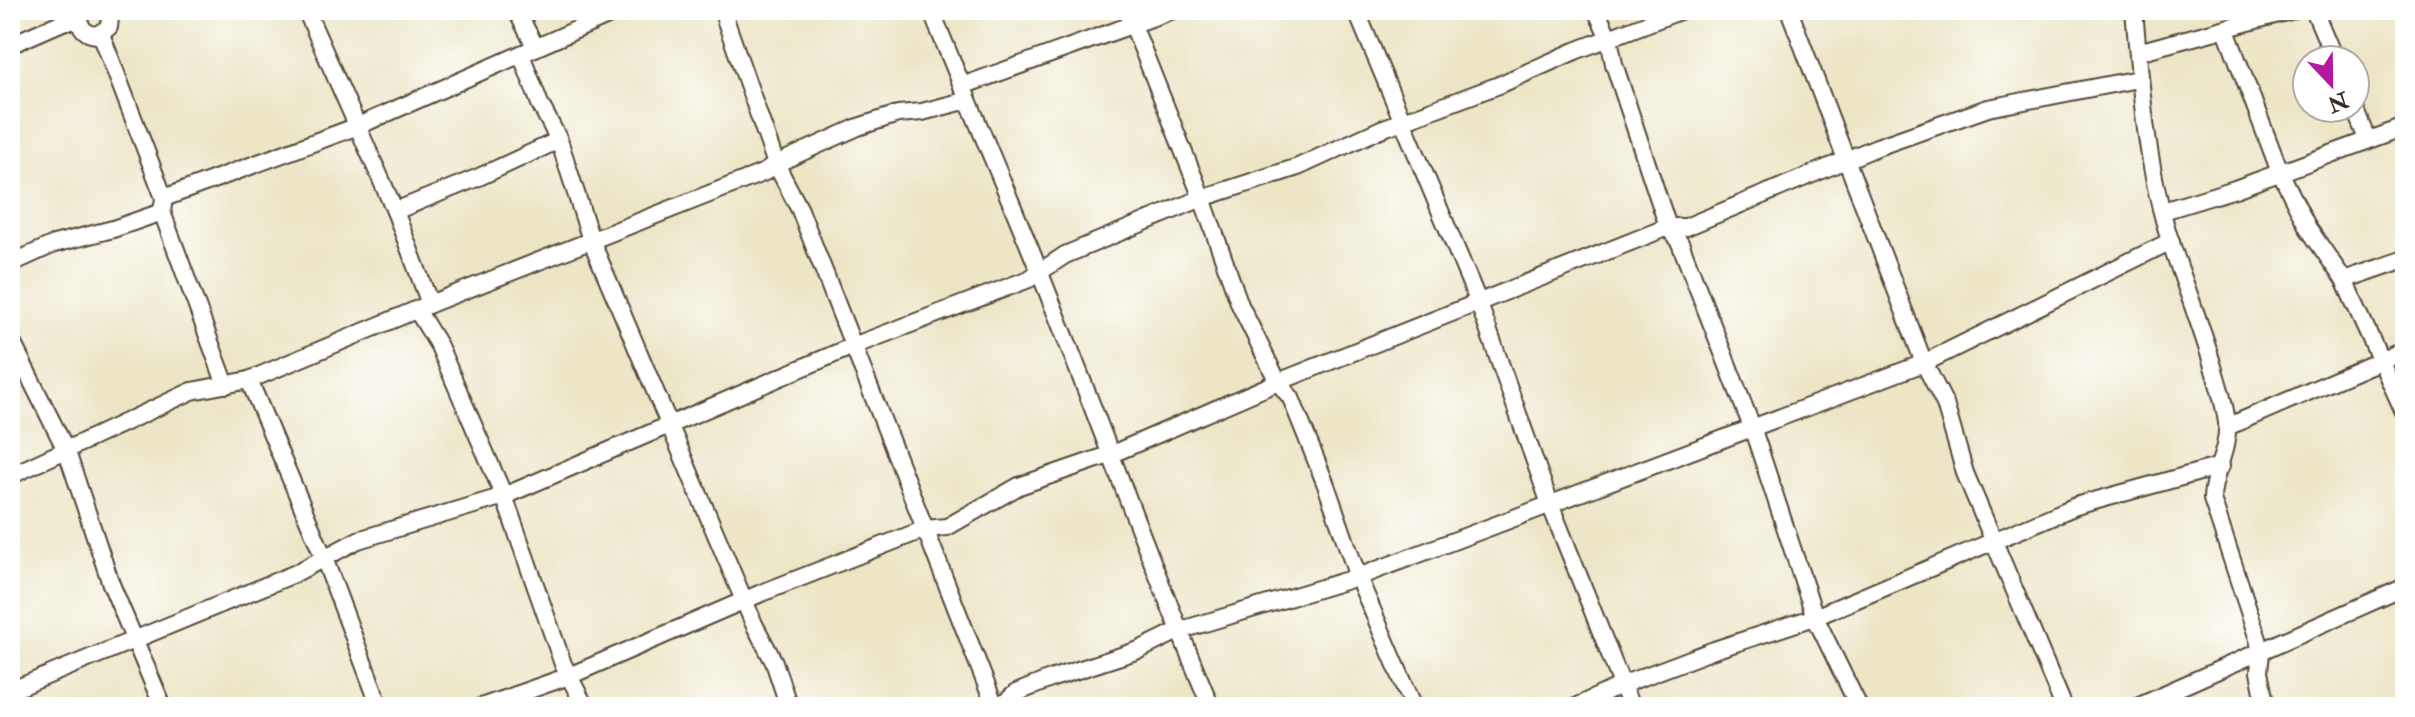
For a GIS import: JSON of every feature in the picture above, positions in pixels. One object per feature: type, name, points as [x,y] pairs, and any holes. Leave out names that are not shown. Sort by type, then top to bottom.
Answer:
[{"type":"street","points":[[306,10],[395,211],[424,307],[504,496],[569,676],[585,707]]},
{"type":"street","points":[[516,10],[540,104],[559,140],[591,240],[774,662],[789,707]]},
{"type":"street","points":[[10,264],[54,244],[113,229],[163,205],[358,126],[621,10]]},
{"type":"street","points":[[722,10],[776,164],[800,210],[997,707],[1016,693],[1139,650],[1178,631],[1358,577],[1924,363],[2171,241]]},
{"type":"street","points":[[931,10],[1039,270],[1178,631],[1211,707]]},
{"type":"street","points":[[10,476],[192,391],[249,380],[765,172],[776,164],[858,127],[898,114],[922,112],[1130,17],[1173,10]]},
{"type":"street","points":[[1356,10],[1478,301],[1550,504],[1631,707]]},
{"type":"street","points":[[1596,10],[1609,38],[1614,64],[1668,227],[1680,243],[1752,427],[1815,617],[1859,707]]},
{"type":"street","points":[[10,691],[280,580],[358,540],[504,496],[853,346],[1029,279],[1065,255],[1202,198],[1298,167],[1402,121],[1682,10]]},
{"type":"street","points":[[1789,10],[1924,363],[1945,404],[1965,473],[2064,707]]},
{"type":"street","points":[[2134,10],[2138,79],[2148,149],[2171,241],[2202,326],[2225,408],[2227,427],[2221,466],[2212,486],[2212,499],[2261,652],[2259,672],[2266,707]]},
{"type":"street","points":[[2138,52],[2293,10]]},
{"type":"street","points":[[2314,10],[2328,44]]},
{"type":"street","points":[[10,45],[82,15],[85,32],[101,34],[109,27],[110,11]]},
{"type":"street","points":[[1130,17],[1202,198],[1240,305],[1278,382],[1291,398],[1358,577],[1414,707]]},
{"type":"street","points":[[2226,30],[2280,172],[2308,228],[2344,280],[2405,414]]},
{"type":"street","points":[[101,34],[226,385]]},
{"type":"street","points":[[481,707],[569,676],[925,529],[947,527],[1019,486],[1112,454],[1278,382],[1668,227],[1686,227],[1846,160],[1988,108],[2138,79]]},
{"type":"street","points":[[2362,124],[2368,139]]},
{"type":"street","points":[[2163,211],[2405,127]]},
{"type":"street","points":[[395,211],[559,140]]},
{"type":"street","points":[[2344,280],[2405,259]]},
{"type":"street","points":[[10,338],[67,452],[95,541],[163,707]]},
{"type":"street","points":[[2227,427],[2405,350]]},
{"type":"street","points":[[249,380],[324,558],[380,707]]},
{"type":"street","points":[[1575,707],[1624,684],[1815,617],[1994,539],[2087,503],[2221,466]]},
{"type":"street","points":[[2135,707],[2405,587]]}]
